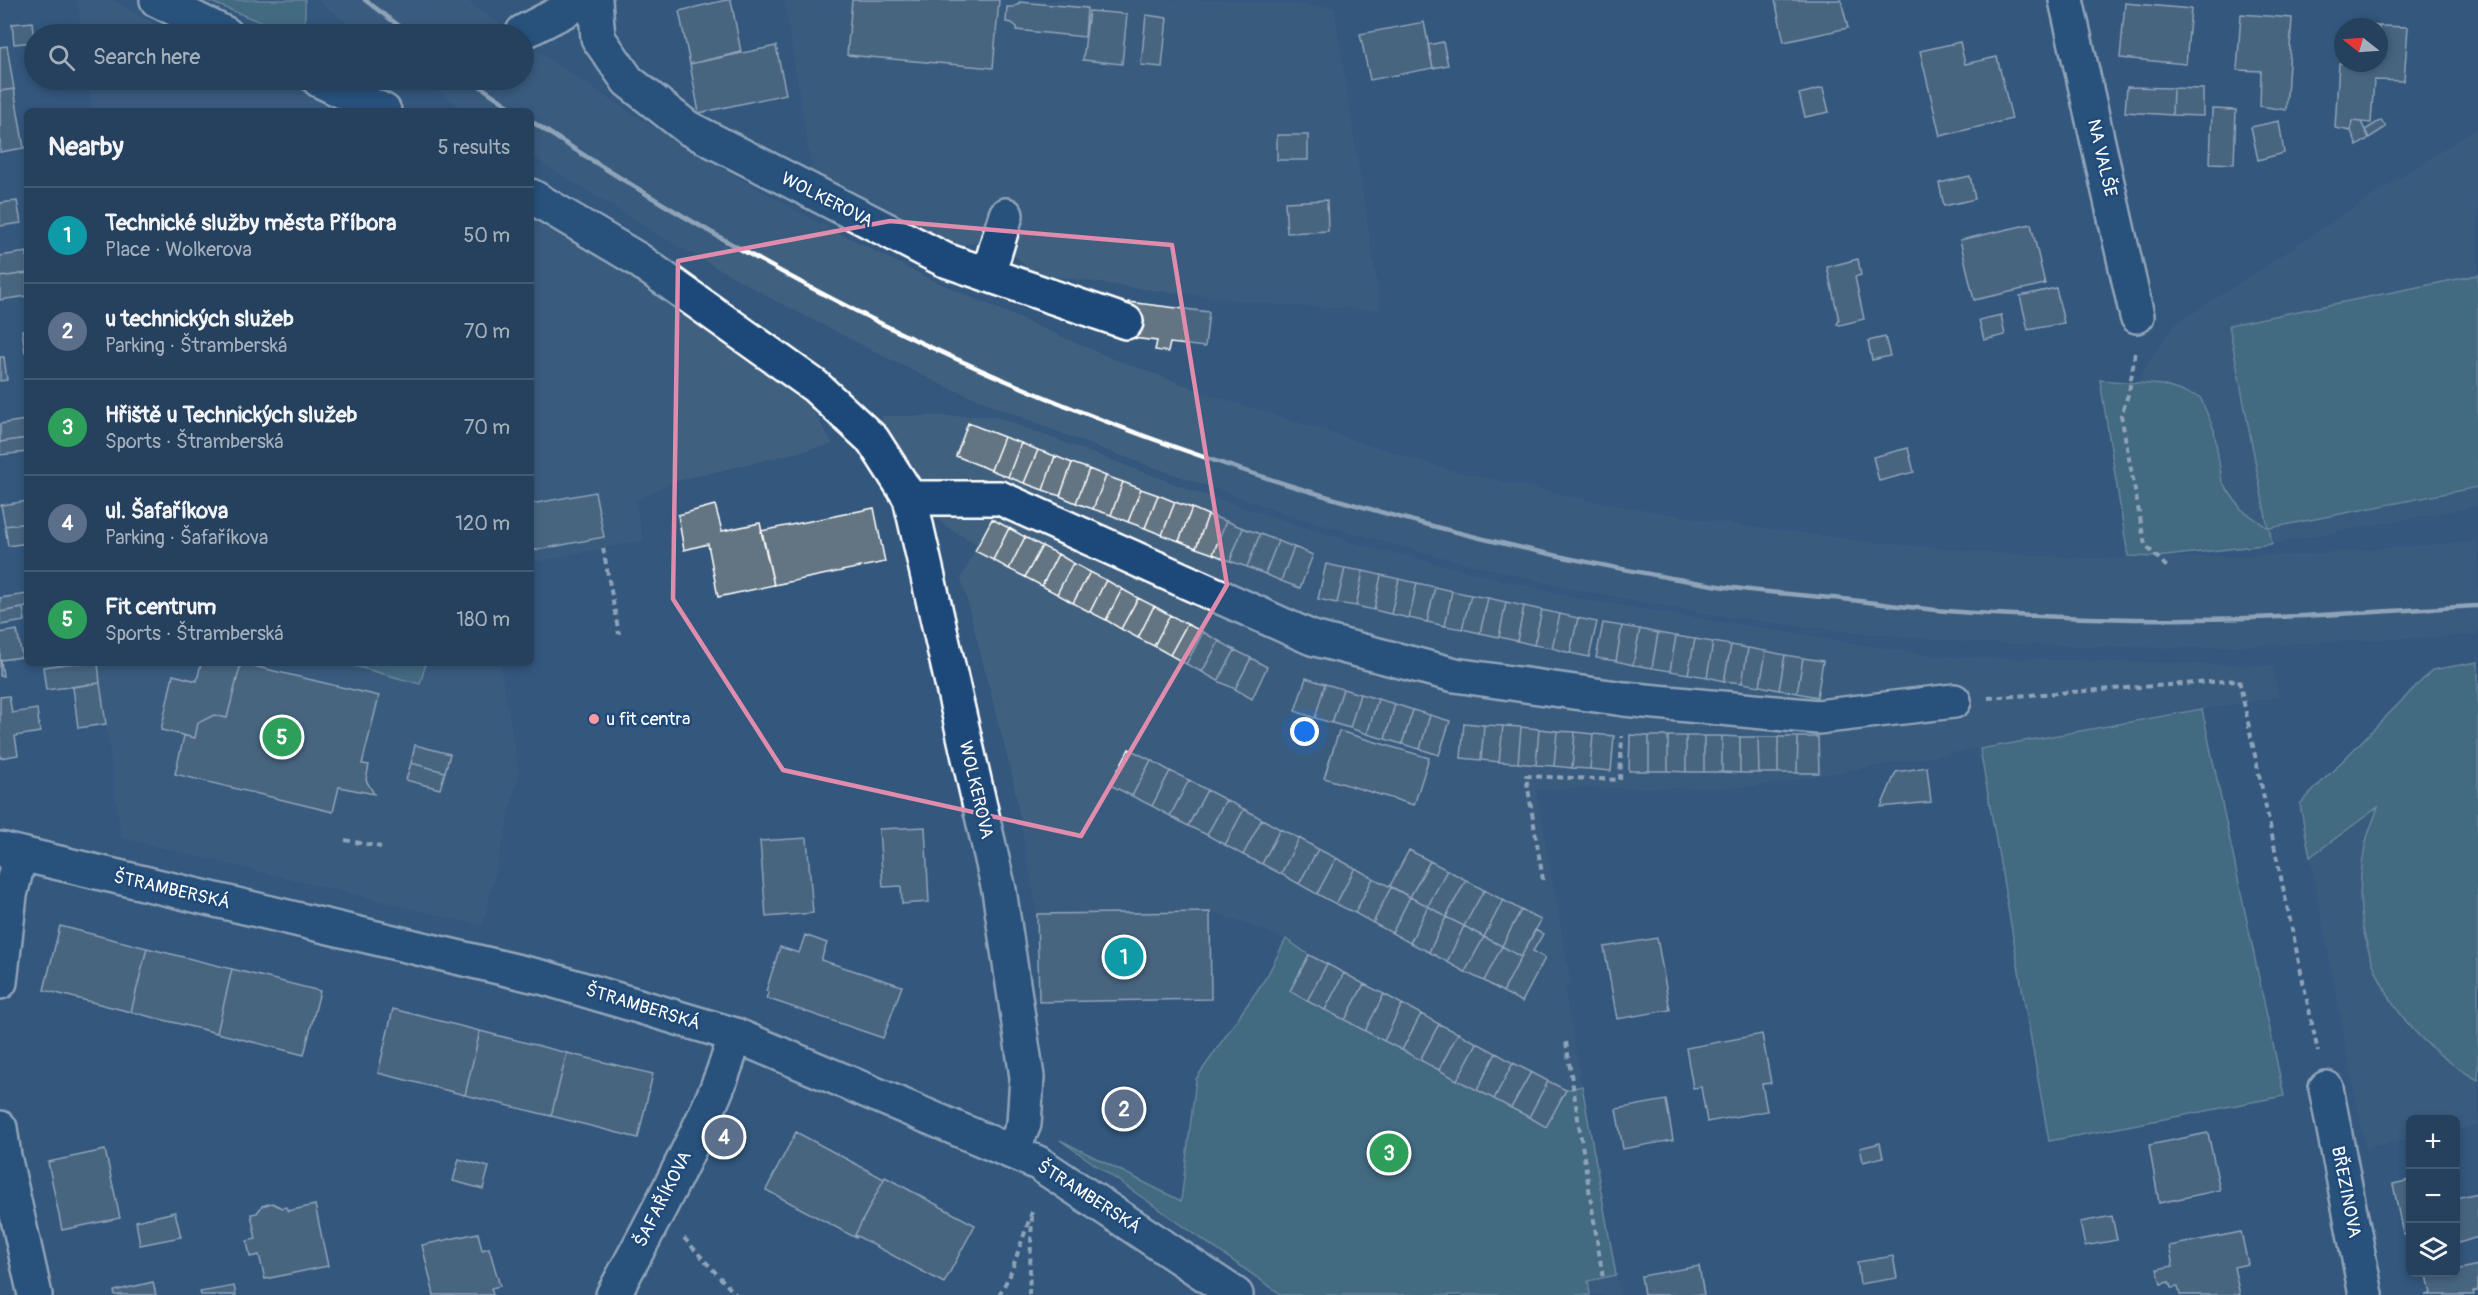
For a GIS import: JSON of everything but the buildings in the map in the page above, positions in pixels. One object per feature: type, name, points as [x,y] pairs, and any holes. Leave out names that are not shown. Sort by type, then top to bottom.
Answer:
[{"type":"street","points":[[157,0],[206,24]]},
{"type":"street","points":[[534,26],[585,0]]},
{"type":"street","name":"WOLKEROVA","points":[[595,0],[598,38],[628,81],[688,128],[945,260],[1126,322]]},
{"type":"street","name":"NA VALŠE","points":[[2066,0],[2137,316]]},
{"type":"street","points":[[340,90],[378,108]]},
{"type":"street","name":"WOLKEROVA","points":[[534,198],[647,266],[815,386],[873,440],[910,498],[999,891],[1027,1077],[1024,1124],[1012,1152]]},
{"type":"street","points":[[988,275],[1006,215]]},
{"type":"street","points":[[910,498],[1000,498],[1312,638],[1455,675],[1624,699],[1818,717],[1954,701]]},
{"type":"street","points":[[0,980],[10,895],[10,852]]},
{"type":"street","name":"ŠTRAMBERSKÁ","points":[[10,852],[545,978],[735,1035],[1038,1163],[1236,1295]]},
{"type":"street","name":"ŠAFAŘÍKOVA","points":[[613,1295],[659,1210],[710,1105],[728,1063],[735,1035]]},
{"type":"street","name":"BŘEZINOVA","points":[[2326,1088],[2366,1295]]},
{"type":"street","points":[[0,1128],[4,1156],[35,1295]]},
{"type":"path","points":[[2137,316],[2129,392],[2121,415],[2145,545],[2168,567]]},
{"type":"path","points":[[603,548],[619,634]]},
{"type":"path","points":[[1954,701],[2239,680],[2326,1088]]},
{"type":"path","points":[[1543,880],[1526,776],[1620,780],[1624,699]]},
{"type":"path","points":[[345,840],[381,847]]},
{"type":"path","points":[[1566,1042],[1603,1278]]},
{"type":"path","points":[[659,1210],[736,1295]]},
{"type":"path","points":[[999,1295],[1010,1275],[1032,1212],[1029,1295]]},
{"type":"highlighted area","points":[[890,221],[1172,245],[1227,585],[1081,836],[783,770],[673,599],[678,261]]},
{"type":"shaded area","points":[[77,0],[113,0],[156,24],[81,24]]},
{"type":"shaded area","points":[[317,0],[466,0],[500,24],[349,24]]},
{"type":"shaded area","points":[[784,0],[1225,0],[1334,7],[1381,310],[1277,305],[1033,273],[1013,254],[978,243],[951,246],[813,178]]},
{"type":"shaded area","points":[[534,49],[626,110],[712,163],[816,221],[930,279],[1111,358],[1215,396],[1446,469],[1593,501],[1726,523],[1865,541],[1971,551],[2083,558],[2292,555],[2478,541],[2478,635],[2195,648],[1966,642],[1849,632],[1718,616],[1571,589],[1428,554],[1301,519],[1093,446],[942,385],[778,302],[669,241],[534,158],[534,108],[461,108],[436,90],[534,90]]},
{"type":"shaded area","points":[[89,90],[305,90],[347,108],[92,108]]},
{"type":"shaded area","points":[[2478,127],[2478,506],[2272,544],[2174,555],[2134,393],[2144,369],[2156,350],[2176,324]]},
{"type":"shaded area","points":[[534,212],[636,272],[805,398],[833,444],[669,483],[635,502],[644,540],[534,562]]},
{"type":"shaded area","points":[[883,416],[994,416],[1202,494],[1358,544],[1581,599],[1936,656],[2273,666],[2278,697],[1754,787],[1536,789],[1571,984],[1564,987],[1582,1086],[1573,1088],[1599,1179],[1620,1295],[1282,1295],[1181,1201],[1309,955],[1286,939],[1211,912],[1211,999],[1039,1002],[1037,914],[1013,780],[961,578],[978,545],[947,527],[863,462]]},
{"type":"shaded area","points":[[2478,662],[2478,1126],[2460,1129],[2460,1115],[2406,1115],[2406,1140],[2365,1148],[2300,804],[2432,670]]},
{"type":"shaded area","points":[[98,666],[501,666],[519,774],[483,926],[121,838]]},
{"type":"green space","points":[[206,0],[305,0],[305,24],[265,24]]},
{"type":"green space","points":[[2478,275],[2478,487],[2269,528],[2272,544],[2157,557],[2128,556],[2100,380],[2162,385],[2200,397],[2214,430],[2222,482],[2241,509],[2268,528],[2229,325]]},
{"type":"green space","points":[[2478,662],[2478,1080],[2447,1060],[2421,1037],[2399,1011],[2381,983],[2369,952],[2362,918],[2361,883],[2366,842],[2378,807],[2310,857],[2300,804],[2432,670]]},
{"type":"green space","points":[[355,666],[425,666],[420,684]]},
{"type":"green space","points":[[2202,709],[2284,1096],[2049,1141],[1980,749]]},
{"type":"green space","points":[[1286,939],[1309,955],[1290,991],[1546,1126],[1566,1090],[1582,1086],[1616,1275],[1588,1281],[1590,1295],[1282,1295],[1060,1140],[1181,1201],[1196,1079],[1267,976]]},
{"type":"railway","points":[[365,0],[397,24]]},
{"type":"railway","points":[[486,90],[512,108]]},
{"type":"railway","points":[[534,123],[633,186],[790,277],[897,332],[952,357],[1137,433],[1232,467],[1426,524],[1622,569],[1719,586],[1958,612],[2109,619],[2226,619],[2478,606]]},
{"type":"place","name":"u fit centra","points":[[594,719]]},
{"type":"place","name":"Fit centrum","points":[[282,737]]},
{"type":"place","name":"Technické služby města Příbora","points":[[1124,957]]},
{"type":"place","name":"u technických služeb","points":[[1124,1109]]},
{"type":"place","name":"ul. Šafaříkova","points":[[724,1137]]},
{"type":"place","name":"Hřiště u Technických služeb","points":[[1389,1153]]}]
